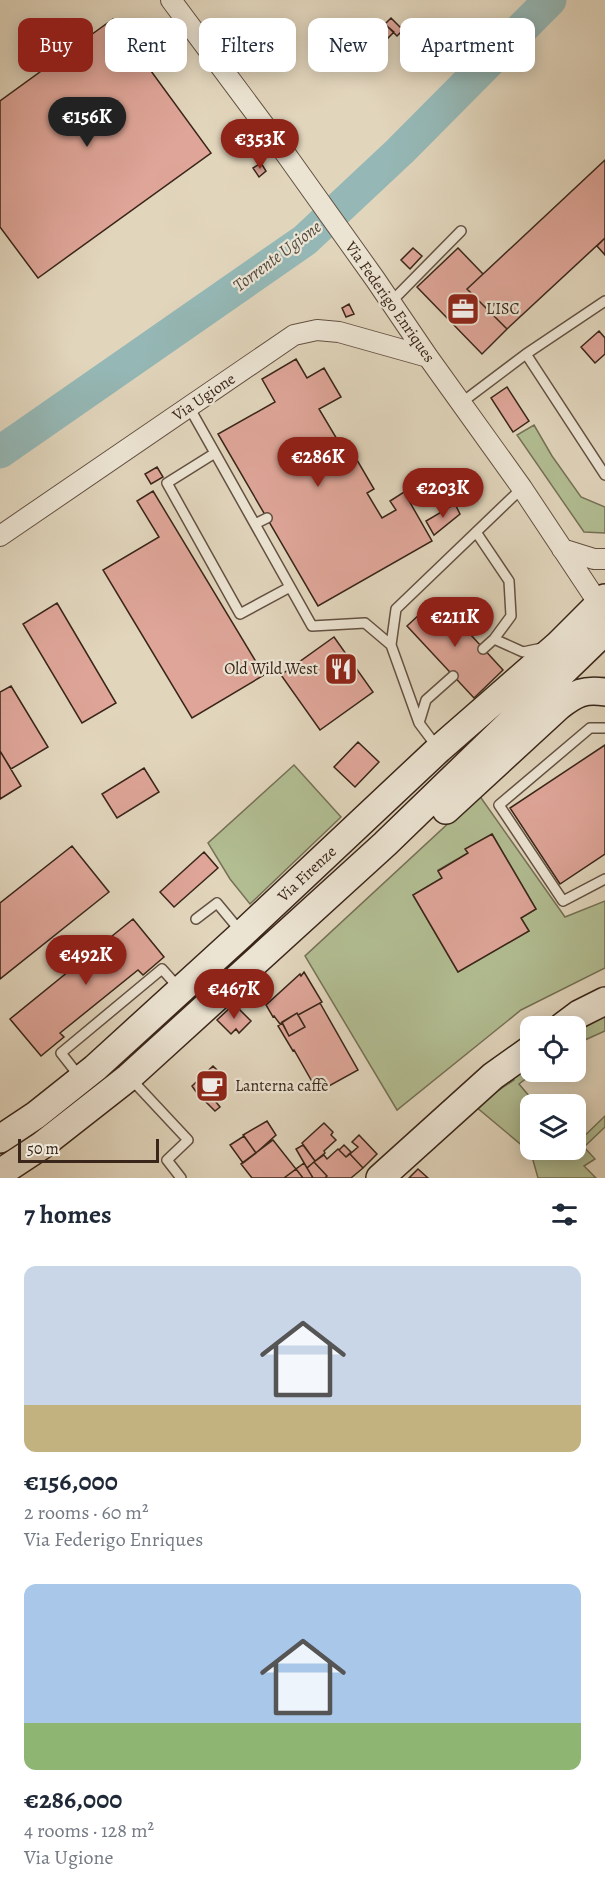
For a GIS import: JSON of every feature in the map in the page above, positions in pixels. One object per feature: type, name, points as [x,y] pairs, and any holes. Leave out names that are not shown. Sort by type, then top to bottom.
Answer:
[{"type":"main road","name":"Via Firenze","points":[[0,1139],[36,1115],[82,1079],[242,934],[439,750],[603,606]]},
{"type":"main road","name":"Via Firenze","points":[[0,1173],[41,1146],[129,1077],[385,844],[605,631]]},
{"type":"main road","name":"Via Firenze","points":[[385,844],[444,811],[573,695],[590,690],[605,692]]},
{"type":"main road","points":[[576,1016],[605,1001]]},
{"type":"main road","points":[[380,1178],[493,1076],[520,1057]]},
{"type":"street","name":"Via Federigo Enriques","points":[[171,0],[375,279],[603,606]]},
{"type":"street","name":"Via Ugione","points":[[0,536],[294,335],[317,330],[339,332],[428,357]]},
{"type":"street","points":[[562,549],[605,560]]},
{"type":"lane","points":[[391,302],[461,231]]},
{"type":"lane","points":[[461,403],[526,354],[605,301]]},
{"type":"lane","points":[[526,354],[605,475]]},
{"type":"lane","points":[[189,407],[312,626],[365,623],[391,645]]},
{"type":"lane","points":[[215,453],[167,483],[240,614],[290,587]]},
{"type":"lane","points":[[439,750],[419,723],[391,645],[396,609],[522,488]]},
{"type":"lane","points":[[255,524],[267,518]]},
{"type":"lane","points":[[476,532],[509,581],[511,616],[494,639],[483,649]]},
{"type":"lane","points":[[494,639],[523,652],[558,645]]},
{"type":"lane","points":[[419,723],[426,700],[453,676]]},
{"type":"lane","points":[[605,728],[590,728],[499,805],[563,901],[605,879]]},
{"type":"lane","points":[[196,919],[217,903],[242,934]]},
{"type":"lane","points":[[129,1077],[188,1140],[167,1160],[181,1178]]},
{"type":"green space","points":[[534,425],[552,456],[581,497],[605,507],[605,533],[584,532],[517,435]]},
{"type":"green space","points":[[294,765],[341,817],[250,904],[230,879],[208,843]]},
{"type":"green space","points":[[479,795],[565,917],[605,901],[605,968],[521,1010],[397,1110],[305,956]],"holes":[[[492,834],[536,909],[521,918],[529,931],[458,972],[413,895],[442,878],[438,870],[468,853],[466,849]]]},
{"type":"green space","points":[[605,1014],[605,1031],[586,1040],[586,1024]]},
{"type":"green space","points":[[520,1067],[522,1082],[519,1084],[528,1094],[520,1094],[520,1144],[475,1106],[514,1080],[511,1074]]},
{"type":"green space","points":[[605,1116],[605,1127],[586,1145],[586,1134]]},
{"type":"green space","points":[[586,1149],[595,1159],[584,1166],[596,1178],[538,1178],[533,1160],[586,1160]]},
{"type":"building","points":[[391,18],[400,27],[400,33],[397,36],[388,27],[388,21]]},
{"type":"building","points":[[105,25],[105,72],[152,72],[211,153],[38,278],[0,227],[0,101],[40,72],[93,72],[93,34]]},
{"type":"building","points":[[388,27],[394,32],[388,38]]},
{"type":"building","points":[[605,160],[605,238],[507,329],[467,289]]},
{"type":"building","points":[[261,163],[266,171],[259,177],[253,168]]},
{"type":"building","points":[[605,238],[605,255],[597,246]]},
{"type":"building","points":[[413,248],[422,256],[410,269],[401,260]]},
{"type":"building","name":"L'ISC","points":[[458,248],[483,274],[467,289],[507,329],[482,354],[417,287]]},
{"type":"building","points":[[349,304],[354,314],[346,317],[342,308]]},
{"type":"building","points":[[599,331],[605,338],[605,354],[595,363],[581,347]]},
{"type":"building","points":[[296,359],[307,378],[324,368],[341,397],[319,409],[344,451],[350,448],[374,489],[367,493],[382,518],[396,510],[390,501],[404,492],[432,541],[318,606],[218,434],[275,402],[262,379]]},
{"type":"building","points":[[507,387],[529,421],[513,432],[491,398]]},
{"type":"building","points":[[157,467],[163,477],[151,484],[145,474]]},
{"type":"building","points":[[153,491],[264,675],[192,718],[103,570],[159,537],[137,501]]},
{"type":"building","points":[[455,504],[460,514],[434,535],[426,521]]},
{"type":"building","points":[[437,598],[503,670],[474,698],[407,626]]},
{"type":"building","points":[[57,603],[116,703],[82,723],[23,624]]},
{"type":"building","points":[[334,637],[373,692],[320,730],[281,675]]},
{"type":"building","points":[[11,686],[48,747],[11,769],[0,751],[0,692]]},
{"type":"building","points":[[358,742],[379,762],[355,787],[334,767]]},
{"type":"building","points":[[605,745],[605,854],[560,884],[510,808]]},
{"type":"building","points":[[0,751],[21,786],[0,799]]},
{"type":"building","points":[[144,768],[159,792],[117,818],[102,794]]},
{"type":"building","points":[[492,834],[536,909],[521,918],[529,931],[458,972],[413,895],[442,878],[438,871],[468,853],[465,849]]},
{"type":"building","points":[[72,846],[109,892],[0,979],[0,903]]},
{"type":"building","points":[[204,852],[218,868],[174,907],[160,892]]},
{"type":"building","points":[[133,919],[164,957],[143,975],[138,970],[60,1033],[64,1037],[41,1056],[10,1019]]},
{"type":"building","points":[[304,972],[322,1002],[298,1015],[297,1013],[280,1024],[266,1005]]},
{"type":"building","points":[[320,1003],[358,1070],[318,1092],[278,1026],[282,1023],[289,1036],[305,1027],[298,1015]]},
{"type":"building","points":[[234,1004],[251,1021],[239,1033],[236,1029],[231,1034],[217,1020]]},
{"type":"building","points":[[297,1013],[305,1027],[289,1036],[282,1022]]},
{"type":"building","points":[[213,1066],[219,1072],[197,1093],[192,1086]]},
{"type":"building","points":[[219,1072],[226,1084],[212,1097],[220,1107],[215,1111],[197,1093]]},
{"type":"building","points":[[267,1121],[276,1135],[256,1153],[243,1135]]},
{"type":"building","points":[[324,1123],[333,1132],[331,1135],[336,1140],[315,1161],[302,1143]]},
{"type":"building","points":[[359,1135],[377,1154],[363,1168],[350,1154],[358,1147],[352,1142]]},
{"type":"building","points":[[244,1136],[256,1153],[243,1163],[230,1145]]},
{"type":"building","points":[[273,1140],[296,1169],[284,1178],[252,1178],[241,1164]]},
{"type":"building","points":[[303,1145],[315,1161],[307,1168],[296,1149]]},
{"type":"building","points":[[344,1145],[351,1152],[346,1157],[339,1150]]},
{"type":"building","points":[[338,1149],[346,1157],[350,1154],[363,1168],[351,1178],[325,1178],[327,1176],[314,1162],[324,1155],[327,1159]]},
{"type":"building","points":[[314,1162],[327,1176],[325,1178],[313,1178],[307,1168]]},
{"type":"building","points":[[304,1163],[313,1178],[303,1178],[296,1169]]},
{"type":"building","points":[[296,1169],[303,1178],[284,1178]]},
{"type":"building","points":[[418,1169],[428,1178],[409,1178]]},
{"type":"waterway","name":"Torrente Ugione","points":[[0,452],[305,240],[400,151],[550,0]]},
{"type":"place","name":"L'ISC","points":[[463,309]]},
{"type":"place","name":"Old Wild West","points":[[341,669]]},
{"type":"place","name":"Lanterna caffè","points":[[212,1086]]}]
